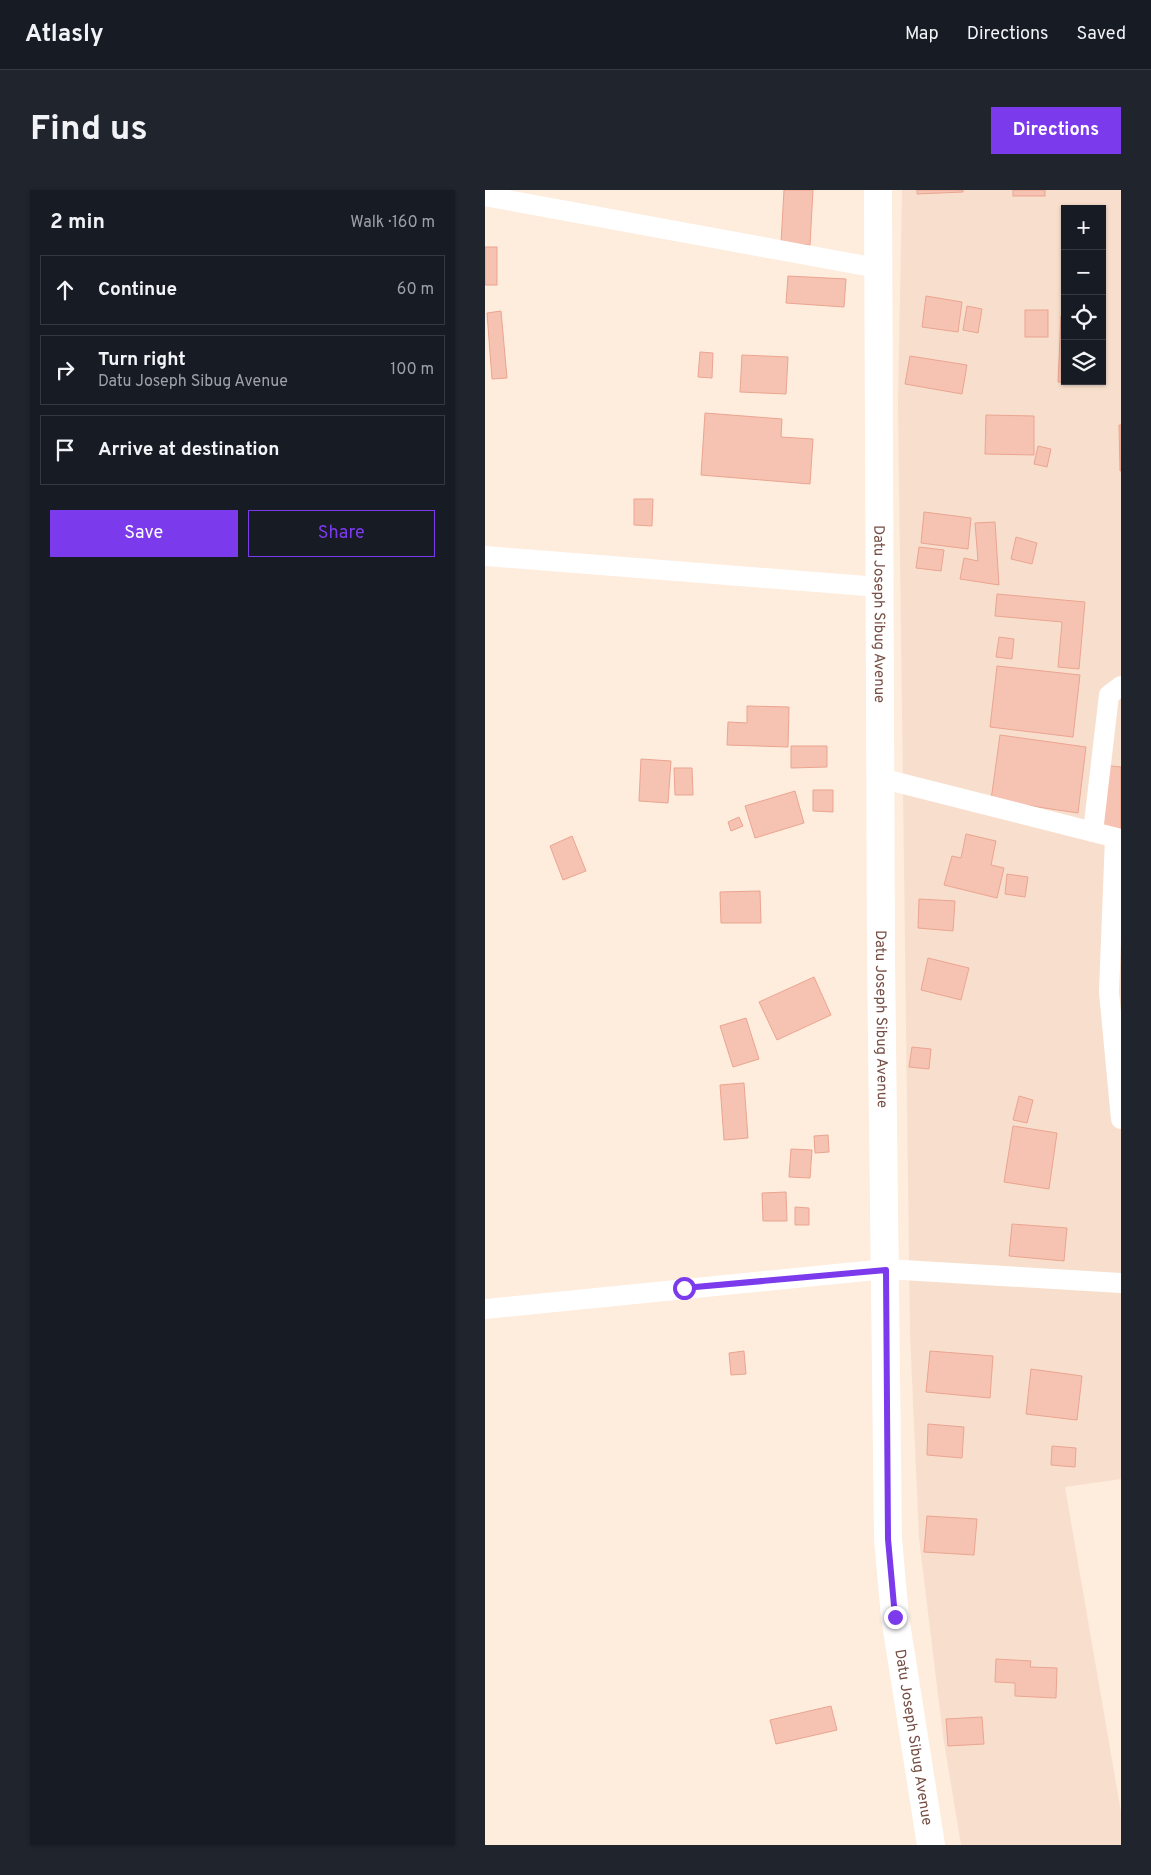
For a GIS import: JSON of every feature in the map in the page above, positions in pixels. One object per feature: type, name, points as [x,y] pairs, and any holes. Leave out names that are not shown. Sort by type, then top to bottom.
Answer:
[{"type":"main road","name":"Datu Joseph Sibug Avenue","points":[[878,190],[880,778],[888,1539],[895,1617],[931,1845]]},
{"type":"street","points":[[485,196],[877,268]]},
{"type":"street","points":[[485,556],[879,588]]},
{"type":"street","points":[[1093,832],[1109,695],[1121,686]]},
{"type":"street","points":[[880,778],[1118,838],[1109,992],[1121,1119]]},
{"type":"street","points":[[485,1309],[886,1270],[1121,1283]]},
{"type":"shaded area","points":[[902,190],[1121,190],[1121,1479],[1065,1487],[1121,1812],[1121,1845],[961,1845],[943,1736],[919,1538],[910,1335],[898,404]]},
{"type":"building","points":[[784,190],[813,190],[810,245],[781,243]]},
{"type":"building","points":[[917,190],[963,190],[963,192],[917,194]]},
{"type":"building","points":[[1013,190],[1045,190],[1045,196],[1013,196]]},
{"type":"building","points":[[485,247],[497,247],[497,285],[485,285]]},
{"type":"building","points":[[788,276],[846,279],[844,307],[786,303]]},
{"type":"building","points":[[926,296],[962,302],[958,332],[922,327]]},
{"type":"building","points":[[967,306],[982,309],[978,333],[963,330]]},
{"type":"building","points":[[1025,310],[1048,310],[1048,337],[1025,337]]},
{"type":"building","points":[[501,311],[507,378],[492,379],[487,313]]},
{"type":"building","points":[[1061,316],[1061,382],[1058,382]]},
{"type":"building","points":[[700,352],[713,353],[712,378],[698,377]]},
{"type":"building","points":[[742,355],[788,357],[786,394],[740,392]]},
{"type":"building","points":[[910,356],[967,365],[962,394],[905,384]]},
{"type":"building","points":[[705,413],[782,419],[781,437],[813,439],[810,484],[701,475]]},
{"type":"building","points":[[986,415],[1034,416],[1034,455],[985,454]]},
{"type":"building","points":[[1119,425],[1121,425],[1121,471],[1120,471]]},
{"type":"building","points":[[1038,446],[1051,449],[1047,467],[1034,464]]},
{"type":"building","points":[[634,499],[653,499],[652,526],[634,525]]},
{"type":"building","points":[[924,512],[971,518],[968,549],[921,543]]},
{"type":"building","points":[[995,522],[999,585],[960,579],[964,558],[978,561],[975,523]]},
{"type":"building","points":[[1016,537],[1037,543],[1032,564],[1011,559]]},
{"type":"building","points":[[919,547],[944,550],[941,571],[916,568]]},
{"type":"building","points":[[997,594],[1085,602],[1079,669],[1058,667],[1062,622],[995,616]]},
{"type":"building","points":[[999,637],[1014,639],[1012,659],[996,657]]},
{"type":"building","points":[[997,666],[1080,675],[1073,737],[990,727]]},
{"type":"building","points":[[747,706],[789,707],[788,747],[727,745],[728,722],[747,723]]},
{"type":"building","points":[[1000,735],[1086,747],[1078,813],[991,800]]},
{"type":"building","points":[[791,746],[827,746],[827,767],[791,768]]},
{"type":"building","points":[[641,759],[671,761],[668,803],[639,801]]},
{"type":"building","points":[[1102,765],[1121,767],[1121,833],[1096,830]]},
{"type":"building","points":[[674,768],[692,768],[693,795],[675,795]]},
{"type":"building","points":[[813,790],[833,790],[833,812],[813,811]]},
{"type":"building","points":[[795,791],[804,823],[755,838],[745,806]]},
{"type":"building","points":[[739,817],[743,826],[731,831],[728,822]]},
{"type":"building","points":[[966,834],[996,841],[991,865],[1004,868],[997,898],[944,885],[952,856],[961,858]]},
{"type":"building","points":[[572,836],[586,871],[563,880],[550,846]]},
{"type":"building","points":[[1007,874],[1028,877],[1025,897],[1005,894]]},
{"type":"building","points":[[760,891],[761,923],[721,923],[720,892]]},
{"type":"building","points":[[919,899],[955,901],[953,931],[918,928]]},
{"type":"building","points":[[928,958],[969,968],[961,1000],[921,990]]},
{"type":"building","points":[[814,977],[831,1015],[777,1040],[759,1002]]},
{"type":"building","points":[[746,1018],[759,1059],[733,1067],[720,1026]]},
{"type":"building","points":[[912,1047],[931,1049],[929,1069],[909,1067]]},
{"type":"building","points":[[744,1083],[748,1138],[724,1140],[720,1085]]},
{"type":"building","points":[[1019,1096],[1033,1100],[1027,1123],[1013,1120]]},
{"type":"building","points":[[1013,1126],[1057,1133],[1049,1189],[1004,1182]]},
{"type":"building","points":[[828,1135],[829,1152],[815,1153],[814,1136]]},
{"type":"building","points":[[791,1149],[812,1150],[810,1178],[789,1177]]},
{"type":"building","points":[[786,1192],[787,1221],[763,1221],[762,1193]]},
{"type":"building","points":[[795,1207],[809,1208],[809,1225],[795,1225]]},
{"type":"building","points":[[1012,1224],[1067,1228],[1064,1261],[1009,1256]]},
{"type":"building","points":[[744,1351],[746,1374],[731,1375],[729,1353]]},
{"type":"building","points":[[930,1351],[993,1356],[990,1398],[926,1392]]},
{"type":"building","points":[[1031,1369],[1082,1376],[1077,1420],[1026,1414]]},
{"type":"building","points":[[928,1424],[964,1427],[962,1458],[927,1455]]},
{"type":"building","points":[[1052,1446],[1076,1448],[1075,1467],[1051,1465]]},
{"type":"building","points":[[927,1516],[977,1519],[974,1555],[924,1552]]},
{"type":"building","points":[[996,1659],[1031,1661],[1030,1667],[1057,1668],[1056,1698],[1015,1696],[1015,1683],[995,1682]]},
{"type":"building","points":[[831,1706],[837,1730],[776,1744],[770,1720]]},
{"type":"building","points":[[982,1717],[984,1744],[948,1746],[946,1719]]},
{"type":"route","points":[[684,1288],[886,1270],[888,1539],[895,1617]]}]
